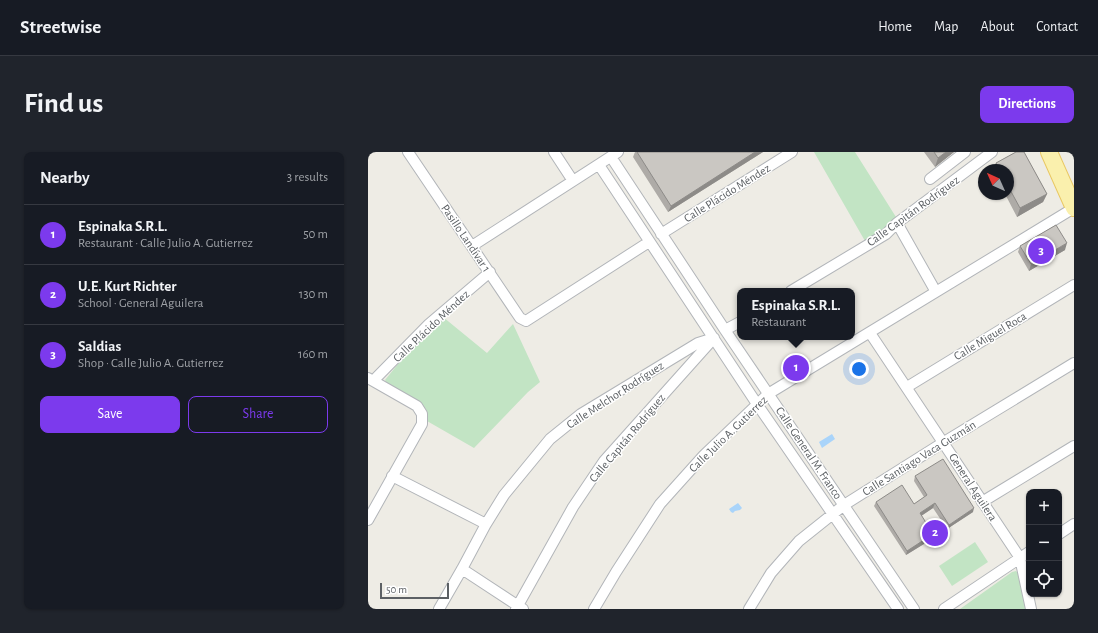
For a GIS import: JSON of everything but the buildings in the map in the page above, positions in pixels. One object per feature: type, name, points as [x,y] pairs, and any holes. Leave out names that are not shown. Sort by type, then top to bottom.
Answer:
[{"type":"main road","points":[[1049,152],[1074,208]]},
{"type":"street","name":"Pasillo Landívar 1","points":[[409,152],[520,318],[526,321],[649,242]]},
{"type":"street","points":[[554,152],[573,181]]},
{"type":"street","name":"Calle Plácido Méndez","points":[[661,234],[792,152]]},
{"type":"street","points":[[930,180],[965,152]]},
{"type":"street","name":"Calle Capitán Rodríguez","points":[[796,288],[886,234],[897,223],[992,152]]},
{"type":"street","points":[[472,246],[614,155]]},
{"type":"street","name":"Calle General M. Franco","points":[[614,155],[632,190],[661,234],[914,609]]},
{"type":"street","name":"Calle General M. Franco","points":[[599,165],[757,404],[898,609]]},
{"type":"street","points":[[621,198],[632,190]]},
{"type":"street","name":"Calle Julio A. Gutierrez","points":[[594,609],[660,504],[704,455],[768,394],[1074,208]]},
{"type":"street","points":[[897,223],[936,292]]},
{"type":"street","name":"Calle Plácido Méndez","points":[[371,380],[429,324],[490,272]]},
{"type":"street","name":"Calle Miguel Roca","points":[[907,387],[1074,285]]},
{"type":"street","points":[[725,330],[737,324]]},
{"type":"street","name":"General Aguilera","points":[[870,333],[1020,558],[1031,609]]},
{"type":"street","name":"Calle Capitán Rodríguez","points":[[519,608],[573,507],[604,461],[714,338]]},
{"type":"street","name":"Calle Melchor Rodríguez","points":[[439,609],[462,570],[486,524],[504,495],[550,439],[581,414],[609,396],[698,343],[714,338]]},
{"type":"street","name":"Calle Santiago Vaca Guzmán","points":[[749,609],[771,573],[795,546],[844,505],[1074,363]]},
{"type":"street","points":[[368,520],[422,424],[422,414],[417,406],[371,380]]},
{"type":"street","points":[[982,502],[1074,446]]},
{"type":"street","points":[[392,476],[486,524]]},
{"type":"street","points":[[1062,532],[1074,524]]},
{"type":"street","points":[[944,609],[1026,554]]},
{"type":"street","points":[[462,570],[519,608]]},
{"type":"green space","points":[[814,152],[855,152],[896,217],[886,228],[865,241]]},
{"type":"green space","points":[[443,317],[487,353],[513,324],[540,382],[528,392],[474,448],[427,421],[427,411],[418,401],[388,385],[385,380],[416,342]]},
{"type":"green space","points":[[975,542],[988,562],[952,586],[939,566]]},
{"type":"green space","points":[[1016,571],[1019,574],[1026,609],[960,609],[1012,572]]},
{"type":"water","points":[[832,434],[835,439],[822,448],[819,442]]},
{"type":"water","points":[[738,503],[742,508],[733,513],[731,512],[729,509]]},
{"type":"place","name":"Saldias","points":[[1041,251]]},
{"type":"place","name":"Espinaka S.R.L.","points":[[796,368]]},
{"type":"place","name":"U.E. Kurt Richter","points":[[935,533]]}]
